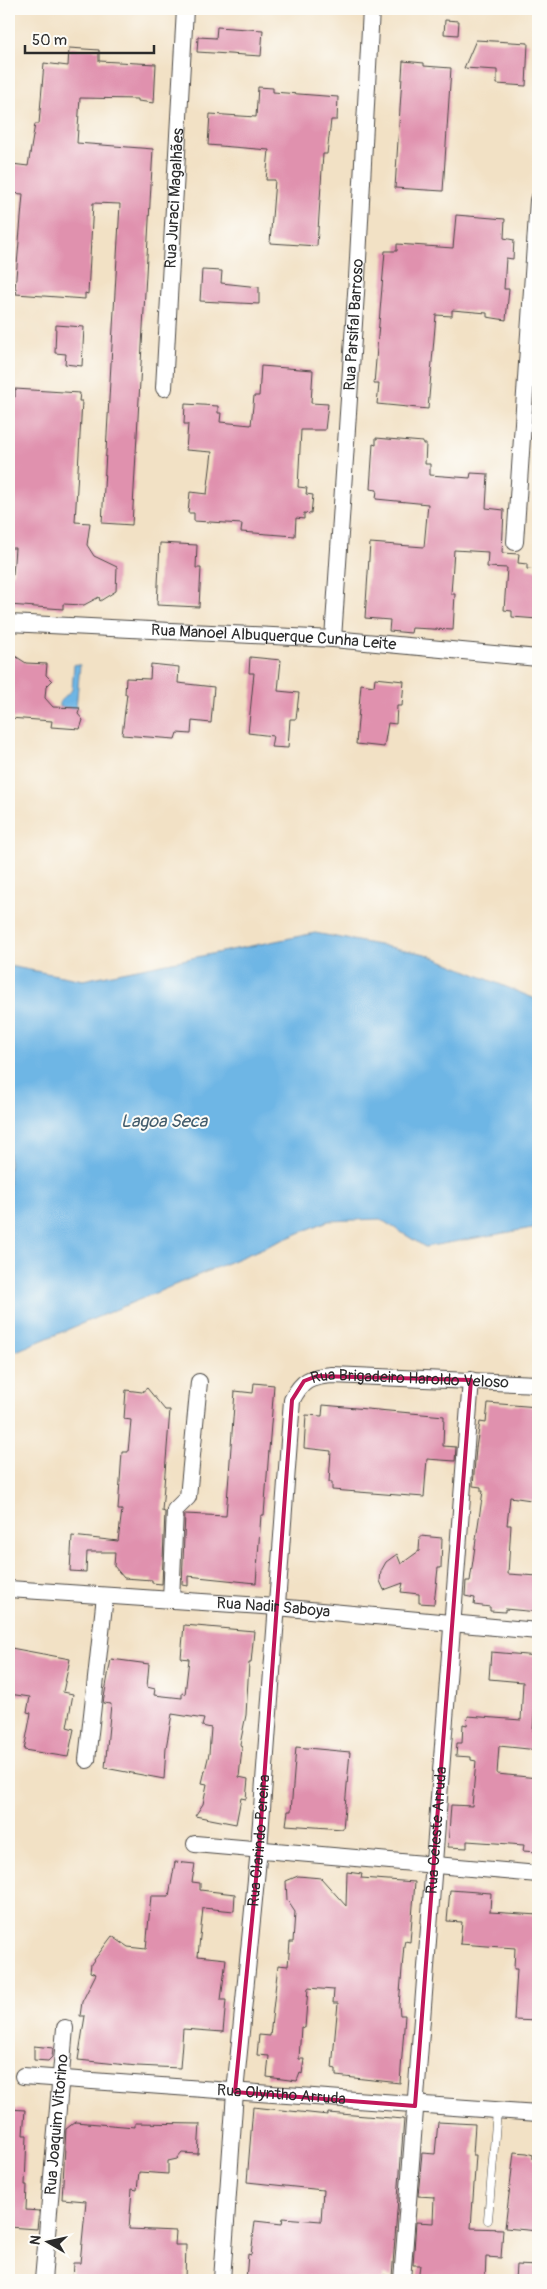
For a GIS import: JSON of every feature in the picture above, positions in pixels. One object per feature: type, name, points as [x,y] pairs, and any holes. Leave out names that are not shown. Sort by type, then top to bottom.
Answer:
[{"type":"street","name":"Rua Juraci Magalhães","points":[[164,388],[185,9]]},
{"type":"street","name":"Rua Parsifal Barroso","points":[[333,639],[357,278],[371,9]]},
{"type":"street","points":[[515,542],[538,200]]},
{"type":"street","name":"Rua Manoel Albuquerque Cunha Leite","points":[[9,623],[333,639],[538,658]]},
{"type":"street","name":"Rua Brigadeiro Haroldo Veloso","points":[[292,1400],[304,1381],[317,1376],[332,1375],[538,1384]]},
{"type":"street","name":"Rua Celeste Arruda","points":[[402,2280],[471,1380]]},
{"type":"street","points":[[171,1600],[175,1510],[188,1497],[199,1382]]},
{"type":"street","name":"Rua Clarindo Pereira","points":[[222,2280],[235,2092],[259,1849],[292,1400]]},
{"type":"street","name":"Rua Nadir Saboya","points":[[9,1589],[277,1607],[538,1631]]},
{"type":"street","points":[[87,1760],[105,1596]]},
{"type":"street","points":[[194,1844],[538,1874]]},
{"type":"street","name":"Rua Joaquim Vitorino","points":[[43,2280],[66,2028]]},
{"type":"street","name":"Rua Olyntho Arruda","points":[[23,2076],[415,2106],[538,2113]]},
{"type":"lane","points":[[488,2220],[497,2111]]},
{"type":"path","points":[[9,352],[12,307]]},
{"type":"highlighted area","points":[[317,1376],[471,1380],[415,2106],[235,2092],[259,1849],[292,1400],[304,1381]]},
{"type":"water","points":[[74,664],[80,665],[76,708],[60,707],[60,701],[72,690]]},
{"type":"water","name":"Lagoa Seca","points":[[315,933],[426,954],[538,1000],[538,1227],[425,1247],[380,1219],[328,1221],[9,1354],[9,966],[83,980]]},
{"type":"building","points":[[445,20],[459,21],[458,35],[444,34]]},
{"type":"building","points":[[217,27],[263,30],[261,56],[197,52],[198,37],[216,38]]},
{"type":"building","points":[[476,40],[528,43],[526,86],[497,84],[497,70],[464,68]]},
{"type":"building","points":[[69,48],[99,50],[99,61],[156,64],[154,103],[138,101],[138,99],[80,98],[77,143],[153,149],[132,525],[102,523],[120,204],[93,203],[88,294],[85,293],[85,299],[16,294],[17,289],[15,289],[23,194],[10,193],[12,164],[28,166],[35,124],[39,124],[44,63],[68,66]]},
{"type":"building","points":[[403,61],[424,63],[424,66],[451,68],[443,191],[395,188]]},
{"type":"building","points":[[258,87],[273,88],[273,92],[338,97],[337,120],[331,120],[327,154],[323,154],[317,246],[270,243],[275,180],[266,180],[269,150],[208,145],[210,114],[256,117]]},
{"type":"building","points":[[456,215],[505,219],[504,238],[514,240],[513,259],[506,258],[504,289],[509,289],[506,320],[487,317],[487,313],[452,310],[452,316],[436,315],[428,409],[377,404],[379,384],[374,384],[385,251],[397,251],[397,244],[453,248]]},
{"type":"building","points":[[202,270],[222,271],[221,283],[259,287],[259,304],[200,301]]},
{"type":"building","points":[[56,325],[84,327],[82,366],[65,364],[66,354],[55,353]]},
{"type":"building","points":[[261,366],[313,370],[311,403],[328,404],[325,430],[301,430],[298,487],[307,488],[306,494],[313,495],[311,514],[304,513],[304,519],[296,518],[295,536],[241,532],[242,524],[194,521],[194,513],[188,513],[190,492],[207,494],[212,452],[186,450],[188,424],[184,424],[185,404],[218,406],[218,413],[221,413],[220,422],[251,425],[254,396],[259,396]]},
{"type":"building","points":[[15,389],[80,393],[79,401],[82,401],[75,522],[90,523],[87,545],[94,556],[117,567],[116,591],[100,601],[99,597],[84,605],[63,604],[63,609],[9,605],[9,574],[13,575],[15,548],[9,548],[9,440],[11,397],[15,397]]},
{"type":"building","points":[[376,438],[423,442],[423,444],[426,444],[425,464],[430,464],[430,475],[470,478],[471,473],[488,474],[486,508],[504,510],[502,553],[519,554],[518,563],[527,564],[527,569],[538,570],[538,619],[512,617],[512,611],[504,610],[507,568],[487,567],[488,552],[454,550],[451,594],[455,594],[453,630],[412,628],[411,633],[389,631],[390,620],[365,618],[370,543],[424,547],[428,504],[376,499],[377,490],[370,489],[373,444],[376,445]]},
{"type":"building","points":[[160,543],[197,545],[196,568],[201,568],[199,607],[157,605]]},
{"type":"building","points":[[9,652],[26,663],[47,664],[46,675],[52,681],[46,687],[45,698],[53,707],[80,708],[78,714],[83,720],[80,729],[51,727],[52,721],[9,718]]},
{"type":"building","points":[[250,657],[281,660],[278,691],[299,693],[296,719],[290,719],[288,748],[271,747],[273,736],[248,733],[254,673],[249,673]]},
{"type":"building","points":[[151,664],[179,667],[178,683],[214,687],[211,723],[192,721],[191,734],[177,733],[175,739],[122,735],[127,694],[125,694],[126,678],[150,679]]},
{"type":"building","points":[[375,678],[404,681],[402,706],[397,706],[396,724],[388,723],[384,747],[356,744],[361,684],[374,686]]},
{"type":"building","points":[[254,1383],[274,1385],[264,1515],[261,1515],[256,1583],[188,1576],[188,1586],[182,1585],[185,1514],[226,1516],[235,1391],[253,1393]]},
{"type":"building","points":[[147,1388],[165,1410],[170,1410],[162,1511],[165,1512],[162,1584],[152,1583],[152,1580],[124,1578],[114,1566],[115,1552],[87,1552],[86,1572],[70,1571],[72,1536],[118,1541],[122,1510],[118,1510],[122,1452],[128,1452],[131,1420],[124,1419],[126,1390],[142,1392]]},
{"type":"building","points":[[488,1403],[538,1407],[538,1501],[510,1497],[507,1525],[511,1525],[508,1574],[538,1576],[538,1612],[505,1609],[505,1612],[490,1611],[490,1607],[474,1605],[475,1598],[465,1596],[466,1581],[470,1581],[483,1491],[481,1491],[481,1487],[473,1486],[476,1448],[480,1422],[486,1423]]},
{"type":"building","points":[[323,1405],[444,1416],[443,1446],[456,1447],[455,1461],[427,1459],[424,1497],[332,1490],[332,1482],[329,1482],[331,1451],[304,1448],[306,1415],[322,1416]]},
{"type":"building","points":[[420,1536],[442,1538],[441,1568],[438,1568],[434,1604],[419,1603],[419,1594],[401,1592],[403,1583],[384,1590],[380,1581],[381,1571],[386,1562],[397,1554],[401,1564],[419,1551]]},
{"type":"building","points":[[184,1625],[254,1631],[251,1663],[249,1663],[246,1715],[240,1744],[242,1748],[239,1777],[248,1779],[246,1799],[241,1798],[236,1824],[195,1816],[203,1804],[207,1784],[202,1783],[209,1754],[211,1728],[202,1726],[204,1719],[172,1714],[166,1748],[164,1779],[105,1768],[111,1704],[103,1703],[111,1659],[149,1664],[147,1687],[155,1689],[154,1695],[182,1698],[182,1693],[185,1694],[189,1659],[181,1658]]},
{"type":"building","points":[[11,1648],[70,1659],[63,1692],[73,1694],[67,1727],[74,1729],[68,1757],[24,1750],[31,1713],[27,1712],[30,1697],[9,1694]]},
{"type":"building","points":[[491,1652],[538,1656],[538,1692],[536,1692],[533,1731],[538,1731],[538,1750],[499,1746],[497,1774],[538,1778],[537,1852],[523,1851],[524,1845],[467,1841],[467,1848],[448,1847],[451,1805],[472,1806],[476,1761],[471,1760],[471,1757],[456,1756],[457,1743],[462,1743],[463,1724],[467,1725],[468,1716],[521,1720],[523,1682],[489,1679]]},
{"type":"building","points":[[296,1747],[350,1752],[343,1829],[286,1825],[288,1811],[291,1811]]},
{"type":"building","points":[[175,1862],[195,1864],[192,1882],[200,1883],[200,1890],[235,1894],[234,1911],[203,1908],[198,1956],[226,1959],[221,2000],[226,2000],[223,2032],[183,2029],[180,2068],[78,2060],[85,2016],[80,2016],[82,2002],[96,1974],[90,1972],[91,1964],[112,1936],[128,1947],[146,1949],[151,1896],[169,1896]]},
{"type":"building","points":[[347,1872],[362,1874],[361,1878],[415,1882],[410,1942],[405,1941],[404,1945],[399,2005],[400,2015],[405,2015],[400,2083],[336,2076],[336,2069],[332,2068],[338,2003],[333,2003],[334,1990],[308,1988],[305,2028],[301,2027],[299,2059],[304,2059],[302,2074],[300,2073],[297,2081],[267,2077],[269,2056],[257,2055],[259,2035],[270,2036],[278,1965],[288,1966],[290,1942],[293,1942],[295,1912],[287,1900],[286,1881],[298,1876],[321,1878],[346,1906]]},
{"type":"building","points":[[450,1890],[491,1893],[490,1912],[538,1915],[538,2021],[514,2020],[517,1969],[514,1969],[515,1948],[460,1944],[462,1922],[447,1921]]},
{"type":"building","points":[[34,2046],[53,2048],[52,2057],[48,2061],[34,2060]]},
{"type":"building","points":[[253,2107],[328,2115],[328,2113],[404,2119],[392,2277],[384,2275],[383,2280],[246,2280],[248,2254],[251,2255],[255,2221],[282,2224],[283,2218],[321,2221],[323,2190],[247,2182]]},
{"type":"building","points":[[9,2109],[25,2110],[23,2135],[27,2135],[26,2210],[39,2211],[37,2229],[9,2227]]},
{"type":"building","points":[[75,2122],[135,2127],[135,2123],[200,2124],[198,2154],[182,2153],[177,2159],[168,2161],[168,2174],[139,2172],[137,2190],[132,2189],[129,2229],[176,2231],[175,2245],[186,2245],[185,2280],[72,2280],[73,2263],[80,2263],[86,2201],[62,2199],[66,2129]]},
{"type":"building","points":[[438,2122],[475,2124],[473,2155],[476,2155],[471,2228],[503,2229],[501,2258],[486,2257],[485,2280],[418,2280],[420,2265],[413,2265],[416,2222],[433,2223],[434,2197],[418,2196],[422,2153],[435,2154]]},
{"type":"building","points":[[514,2152],[527,2153],[533,2155],[533,2159],[538,2159],[538,2231],[505,2228]]},
{"type":"building","points":[[516,2265],[538,2266],[538,2280],[515,2280]]}]
